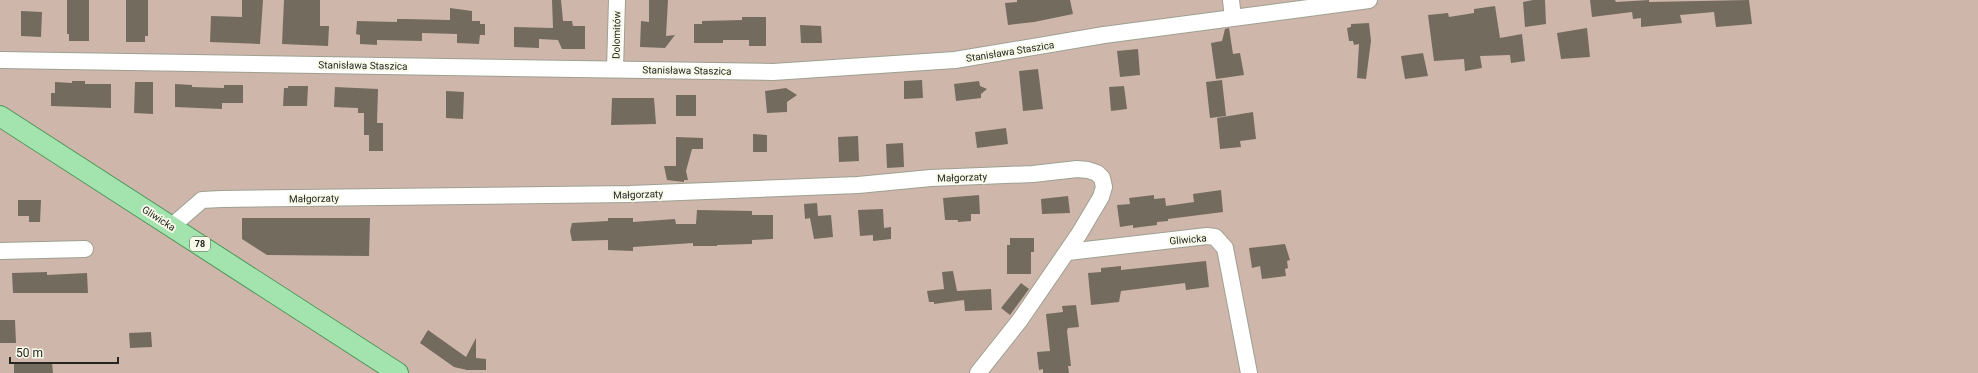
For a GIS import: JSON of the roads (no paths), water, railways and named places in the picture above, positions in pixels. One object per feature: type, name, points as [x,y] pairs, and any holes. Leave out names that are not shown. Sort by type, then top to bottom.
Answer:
[{"type":"main road","name":"Gliwicka","points":[[0,116],[398,373]]},
{"type":"street","name":"Dolomitów","points":[[615,69],[617,0]]},
{"type":"street","points":[[1231,0],[1233,18]]},
{"type":"street","name":"Stanisława Staszica","points":[[0,60],[773,72],[955,60],[1104,35],[1369,0]]},
{"type":"street","name":"Małgorzaty","points":[[172,226],[202,200],[630,194],[858,185],[931,178],[1033,174],[1077,169],[1088,170],[1097,173],[1102,178],[1104,187],[1101,197],[1068,252]]},
{"type":"street","name":"Gliwicka","points":[[1068,252],[1207,236],[1215,237],[1225,248],[1250,373]]},
{"type":"street","points":[[0,251],[85,249]]},
{"type":"street","points":[[978,373],[1020,320],[1068,252]]}]
